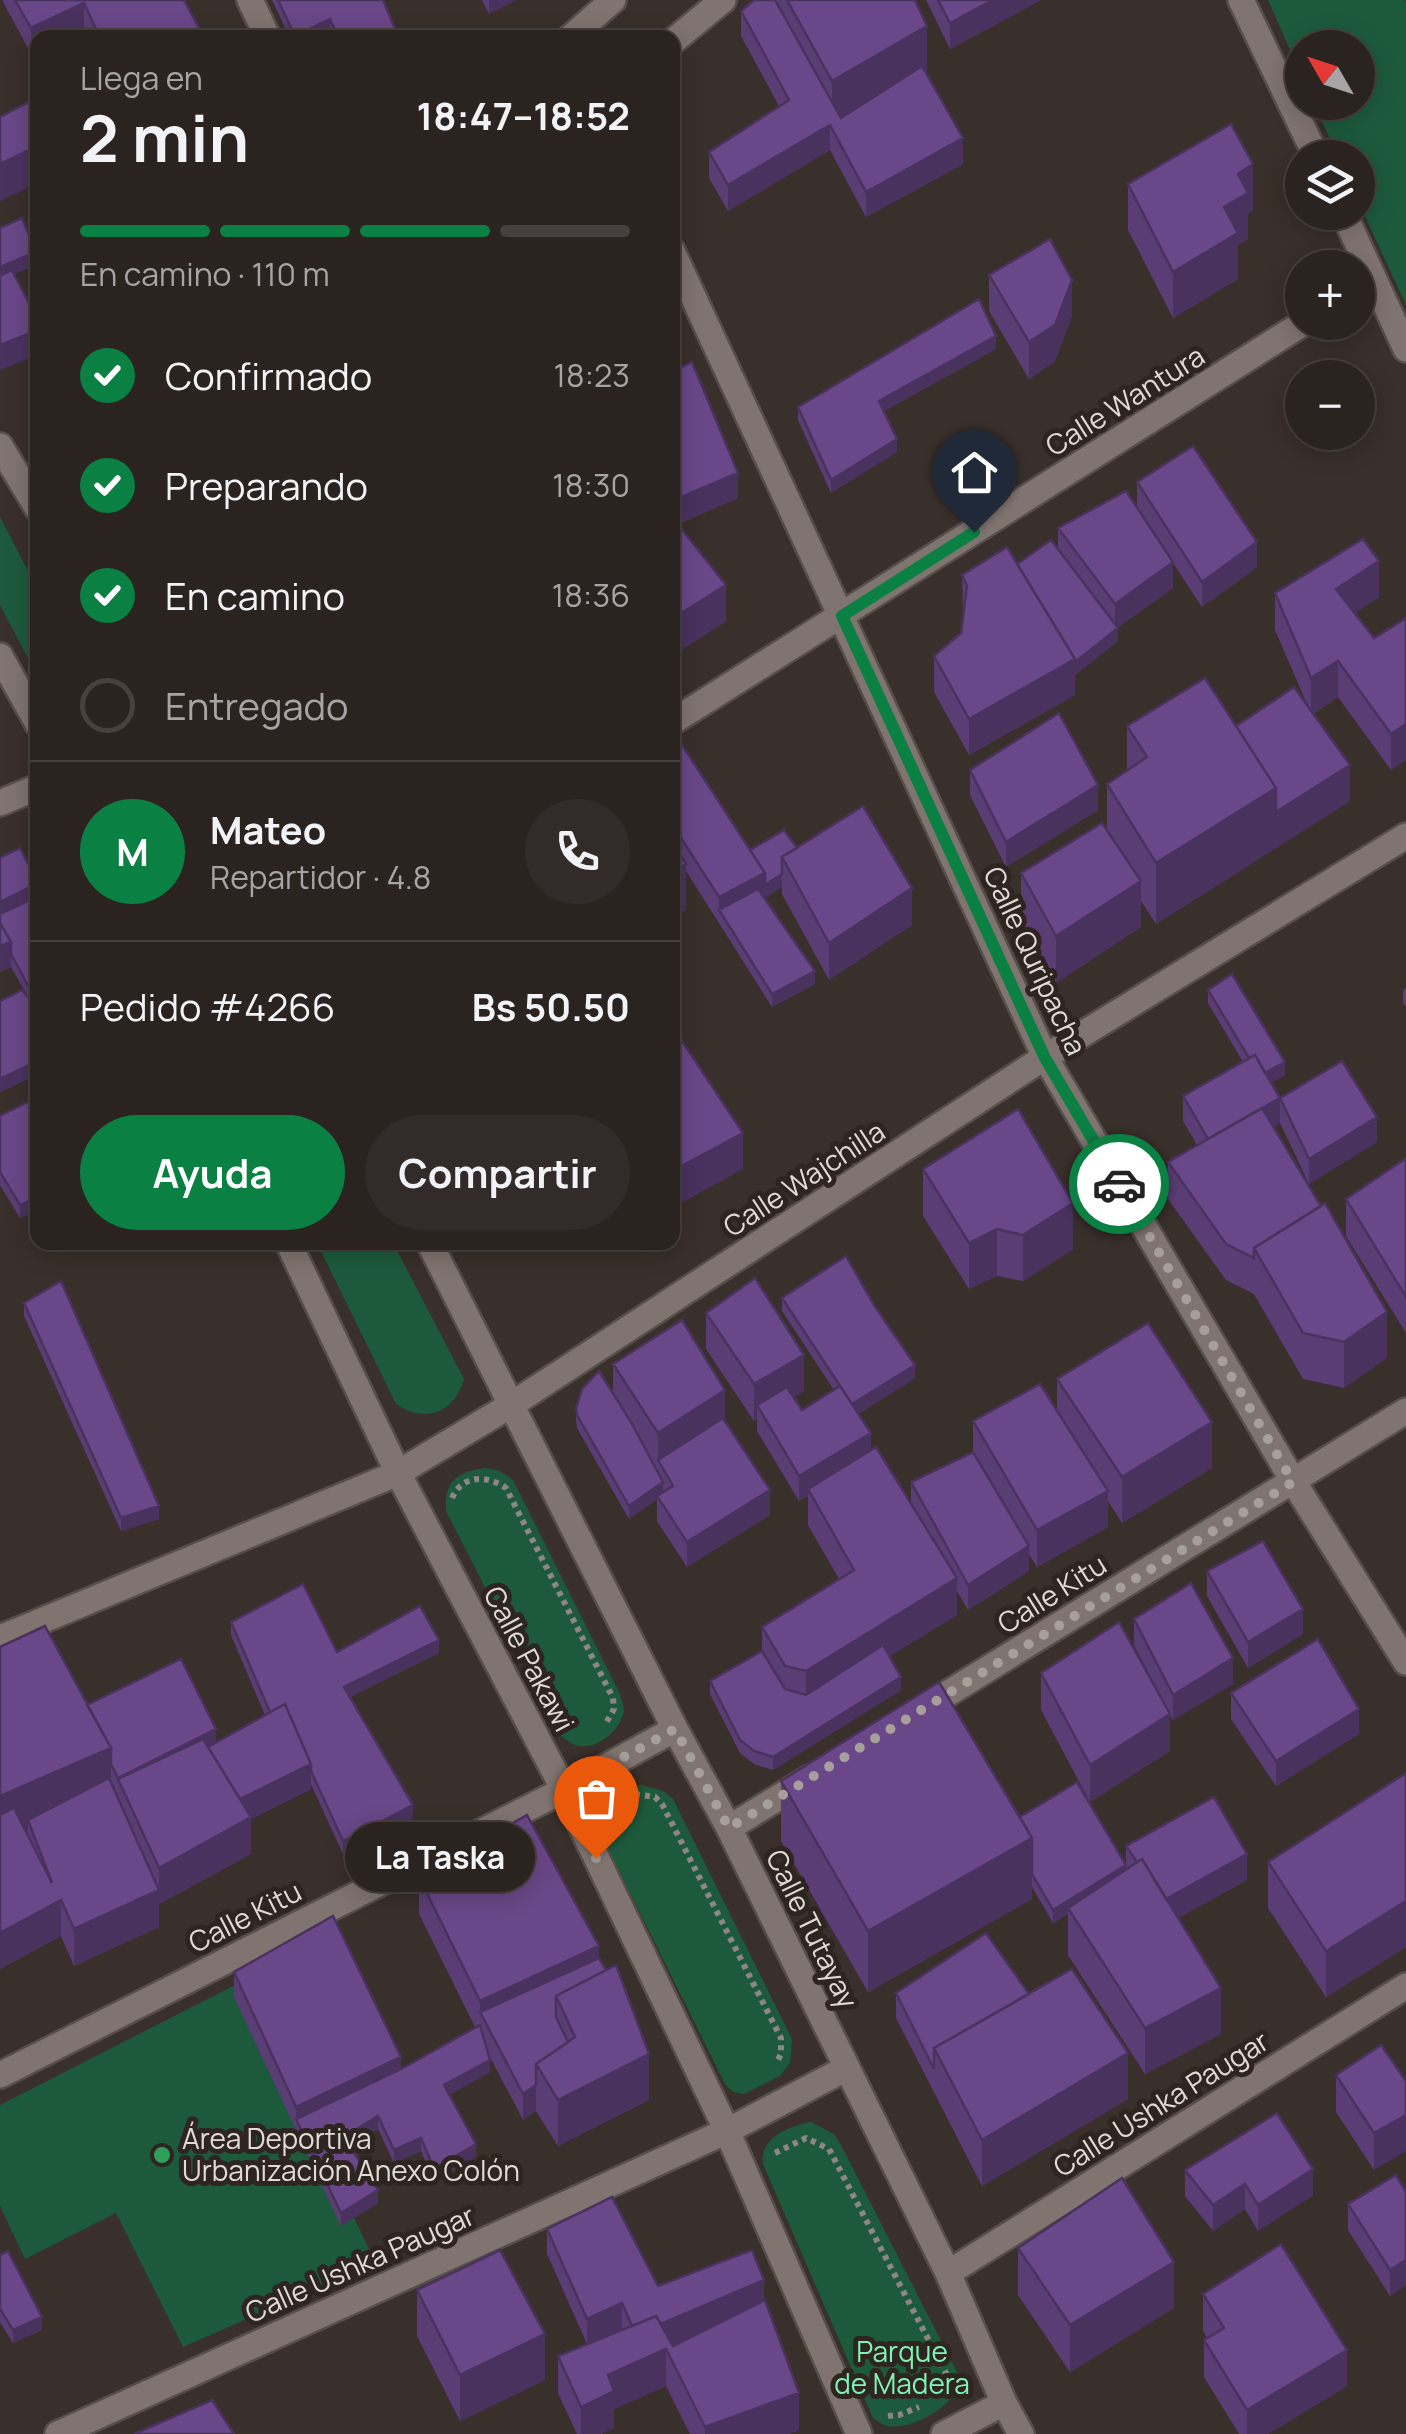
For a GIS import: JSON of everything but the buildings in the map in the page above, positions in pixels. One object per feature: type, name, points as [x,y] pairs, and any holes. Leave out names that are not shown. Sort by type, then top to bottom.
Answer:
[{"type":"street","points":[[250,0],[264,30]]},
{"type":"street","points":[[579,30],[614,0]]},
{"type":"street","points":[[680,35],[723,0]]},
{"type":"street","points":[[1241,0],[1307,140]]},
{"type":"street","name":"Calle Quripacha","points":[[680,268],[1045,1058],[1293,1482],[1406,1662]]},
{"type":"street","points":[[1375,299],[1406,349]]},
{"type":"street","name":"Calle Wantura","points":[[680,717],[1285,334]]},
{"type":"street","points":[[0,446],[30,489]]},
{"type":"street","points":[[0,656],[30,710]]},
{"type":"street","points":[[0,803],[30,790]]},
{"type":"street","name":"Calle Wajchilla","points":[[0,1638],[398,1474],[511,1405],[1045,1058],[1406,836]]},
{"type":"street","name":"Calle Pakawi","points":[[292,1250],[398,1474],[564,1790],[727,2131],[859,2434]]},
{"type":"street","name":"Calle Tutayay","points":[[433,1250],[729,1828],[948,2273],[1021,2434]]},
{"type":"street","name":"Calle Kitu","points":[[895,1726],[1406,1411]]},
{"type":"street","name":"Calle Kitu","points":[[0,2075],[564,1790],[675,1729]]},
{"type":"street","points":[[729,1828],[828,1767]]},
{"type":"street","name":"Calle Ushka Paugar","points":[[948,2273],[1406,1986]]},
{"type":"street","name":"Calle Ushka Paugar","points":[[58,2434],[727,2131],[847,2068]]},
{"type":"street","points":[[944,2434],[1004,2403]]},
{"type":"path","points":[[450,1503],[456,1490],[472,1480],[495,1480],[506,1488],[612,1698],[614,1709],[600,1729]]},
{"type":"path","points":[[626,1795],[645,1794],[662,1804],[781,2038],[774,2066]]},
{"type":"path","points":[[770,2155],[806,2138],[829,2149],[950,2381],[936,2400]]},
{"type":"path","points":[[878,2412],[898,2416],[924,2406]]},
{"type":"green space","points":[[1268,0],[1405,0],[1406,305],[1371,230],[1375,230],[1375,140],[1330,140],[1322,120],[1375,120],[1375,30],[1285,30],[1285,38]]},
{"type":"green space","points":[[0,517],[30,575],[30,662],[0,605]]},
{"type":"green space","points":[[320,1250],[397,1250],[464,1379],[454,1400],[437,1412],[417,1413],[396,1404]]},
{"type":"green space","points":[[485,1468],[500,1471],[513,1480],[620,1694],[622,1718],[613,1732],[599,1742],[583,1746],[561,1736],[446,1511],[447,1492],[454,1480]]},
{"type":"green space","points":[[641,1785],[663,1791],[673,1799],[792,2039],[790,2063],[780,2076],[744,2094],[733,2092],[725,2084],[598,1828],[610,1797]]},
{"type":"green space","name":"Área Deportiva Urbanización Anexo Colón","points":[[243,1981],[375,2262],[183,2347],[116,2213],[25,2259],[0,2206],[0,2105]]},
{"type":"green space","name":"Parque de Madera","points":[[811,2122],[834,2134],[841,2145],[960,2378],[952,2397],[921,2420],[888,2426],[873,2418],[763,2164],[771,2140],[785,2130]]},
{"type":"way so far","points":[[596,1858],[564,1790],[675,1729],[729,1828],[1293,1482],[1119,1184]]},
{"type":"place","name":"La Taska","points":[[596,1858]]},
{"type":"place","name":"Área Deportiva Urbanización Anexo Colón","points":[[162,2155]]},
{"type":"route","points":[[974,532],[842,616],[1045,1058],[1119,1184]]}]
